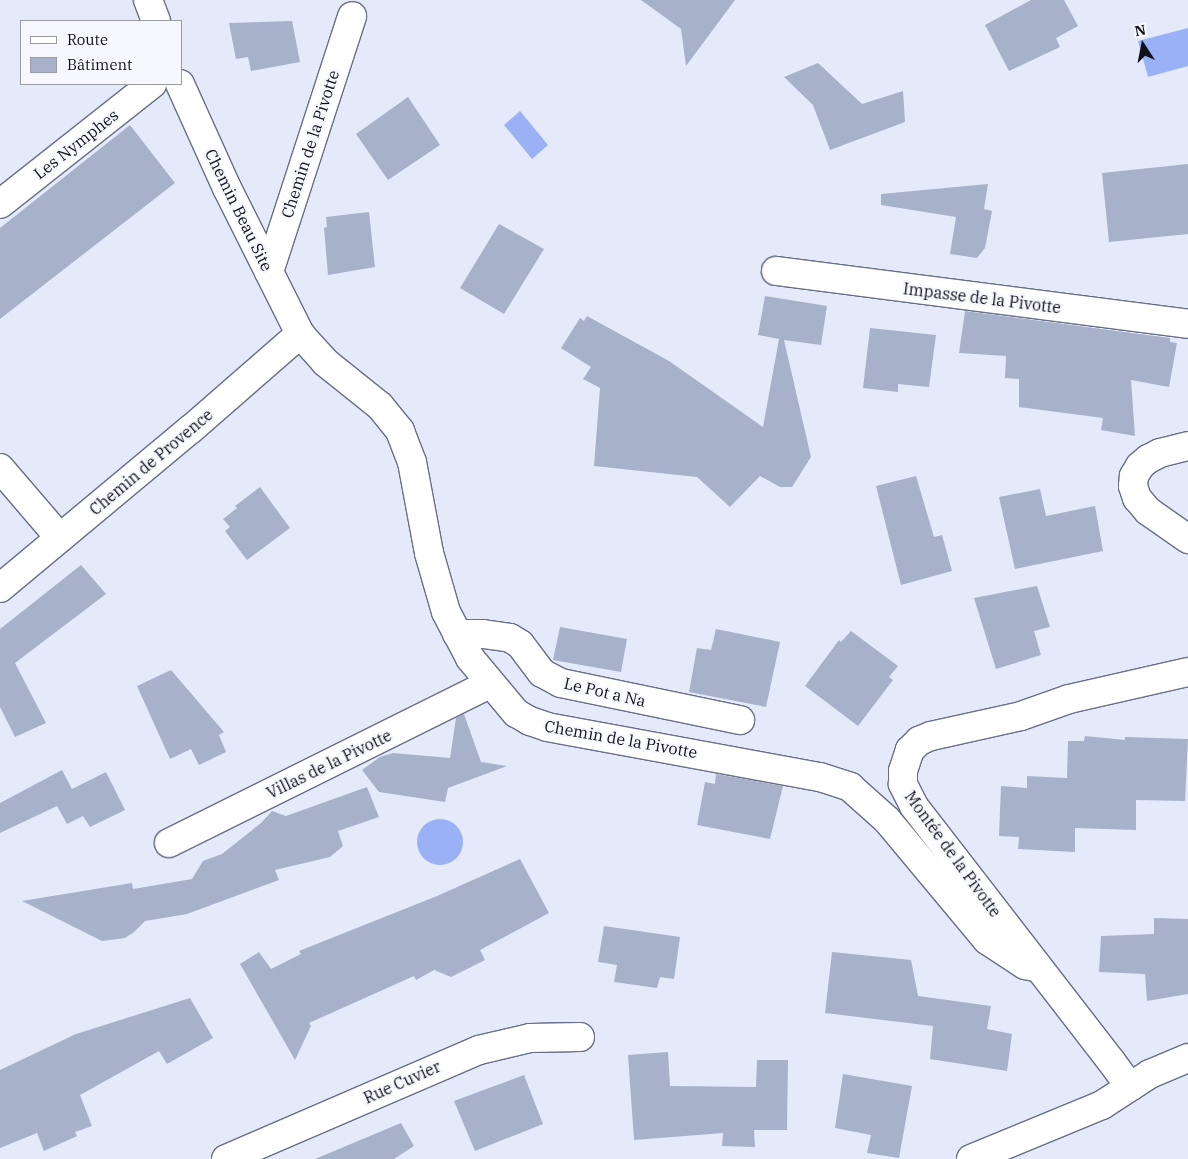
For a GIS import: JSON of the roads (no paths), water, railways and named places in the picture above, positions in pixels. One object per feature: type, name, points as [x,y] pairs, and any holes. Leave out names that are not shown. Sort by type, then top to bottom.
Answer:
[{"type":"street","points":[[148,0],[156,20]]},
{"type":"street","name":"Chemin de la Pivotte","points":[[269,272],[352,16]]},
{"type":"street","name":"Les Nymphes","points":[[0,204],[151,85]]},
{"type":"street","name":"Chemin Beau Site","points":[[180,85],[227,188],[300,334]]},
{"type":"street","name":"Impasse de la Pivotte","points":[[776,271],[1188,324]]},
{"type":"street","name":"Chemin de la Pivotte","points":[[300,334],[325,362],[380,406],[400,431],[412,462],[417,495],[438,589],[457,634],[470,658],[516,713],[530,721],[548,727],[820,777],[850,787],[887,820],[987,940],[1025,964],[1039,968]]},
{"type":"street","name":"Chemin de Provence","points":[[0,588],[300,334]]},
{"type":"street","points":[[1188,446],[1175,448],[1148,459],[1140,466],[1133,486],[1137,498],[1148,511],[1188,539]]},
{"type":"street","points":[[0,468],[60,538]]},
{"type":"street","name":"Le Pot a Na","points":[[457,634],[483,634],[510,638],[520,644],[542,673],[561,683],[740,720]]},
{"type":"street","name":"Montée de la Pivotte","points":[[1130,1088],[906,794],[903,784],[903,771],[910,750],[918,741],[931,736],[1021,716],[1069,699],[1188,672]]},
{"type":"street","name":"Villas de la Pivotte","points":[[169,843],[490,684]]},
{"type":"street","name":"Rue Cuvier","points":[[230,1158],[471,1053],[530,1038],[580,1037]]},
{"type":"street","points":[[971,1159],[1102,1105],[1150,1074],[1188,1058]]},
{"type":"water","points":[[1188,28],[1188,66],[1148,77],[1138,41]]},
{"type":"water","points":[[520,111],[548,145],[532,159],[504,125]]},
{"type":"water","points":[[440,819],[453,823],[459,829],[463,842],[459,855],[453,861],[440,865],[427,861],[421,855],[417,842],[421,829],[427,823]]}]
